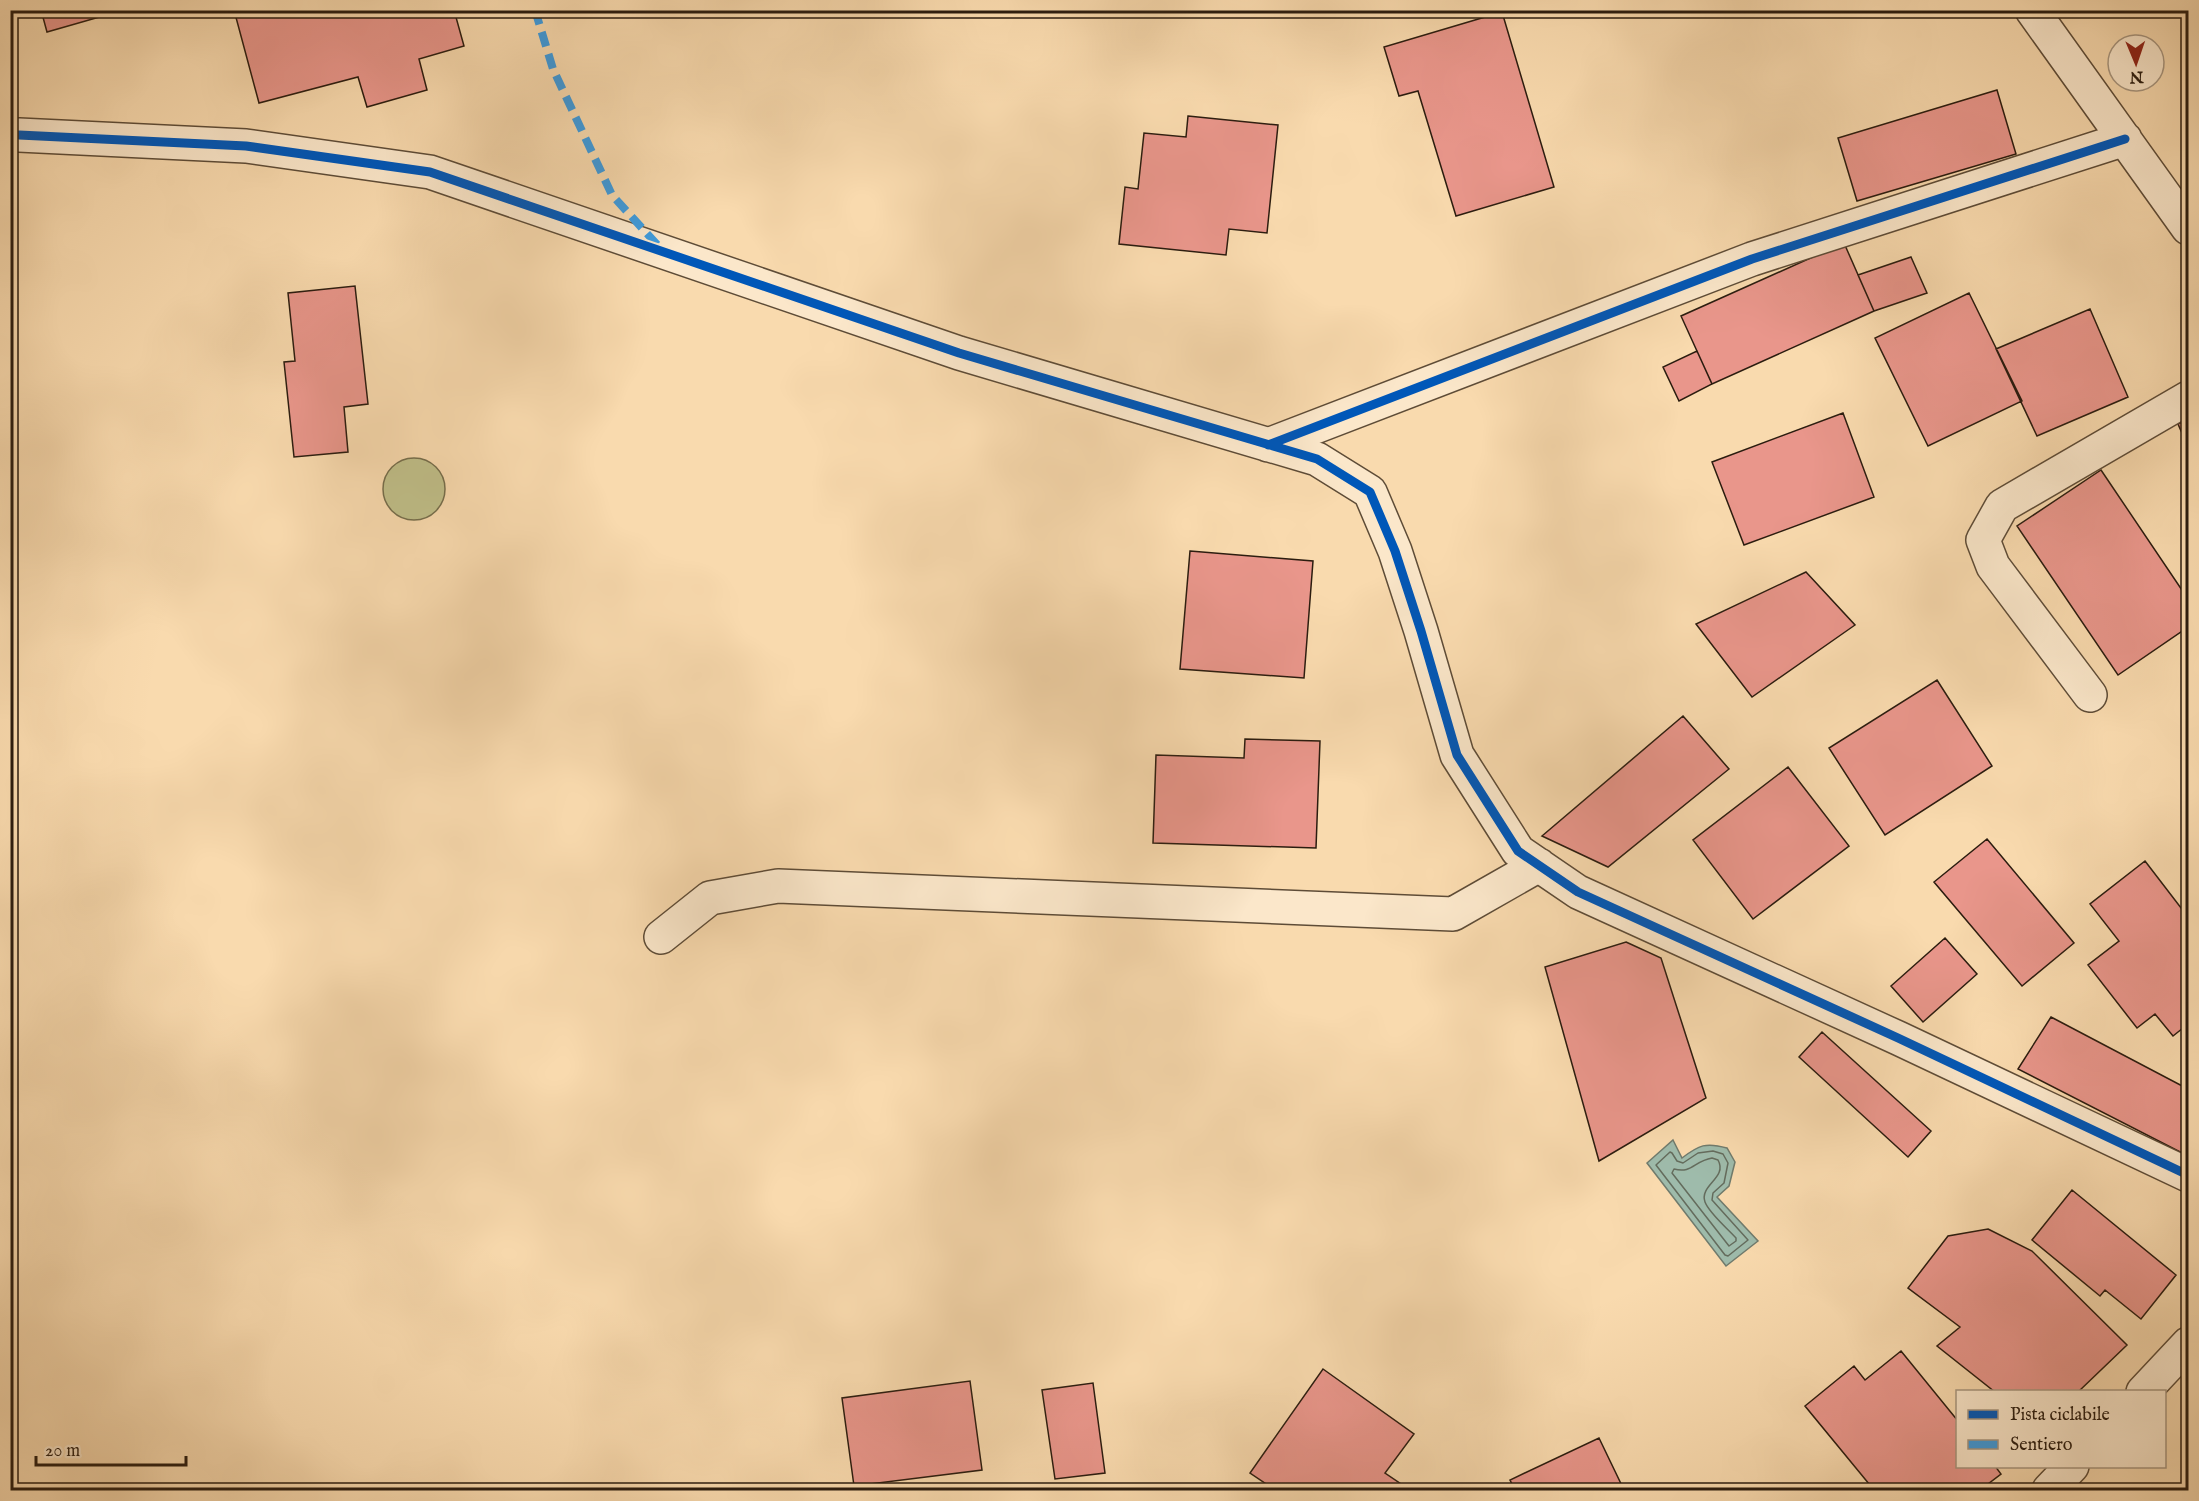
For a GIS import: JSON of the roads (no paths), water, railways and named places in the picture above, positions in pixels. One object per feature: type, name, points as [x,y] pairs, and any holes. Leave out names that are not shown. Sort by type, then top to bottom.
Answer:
[{"type":"street","points":[[2032,10],[2188,228]]},
{"type":"street","points":[[19,135],[246,146],[430,172],[959,353],[1317,459],[1370,492],[1395,551],[1457,755],[1518,851],[1578,892],[1888,1033],[2188,1175]]},
{"type":"street","points":[[1268,445],[1752,259],[2125,139]]},
{"type":"street","points":[[2090,695],[1993,566],[1983,540],[2002,506],[2188,398]]},
{"type":"street","points":[[661,937],[710,898],[778,886],[1454,914],[1539,865]]},
{"type":"street","points":[[2145,1390],[2188,1344]]},
{"type":"street","points":[[2049,1491],[2071,1468]]},
{"type":"water","points":[[1673,1140],[1682,1158],[1693,1150],[1714,1145],[1727,1148],[1735,1162],[1729,1186],[1717,1197],[1758,1241],[1726,1266],[1647,1163]]}]
